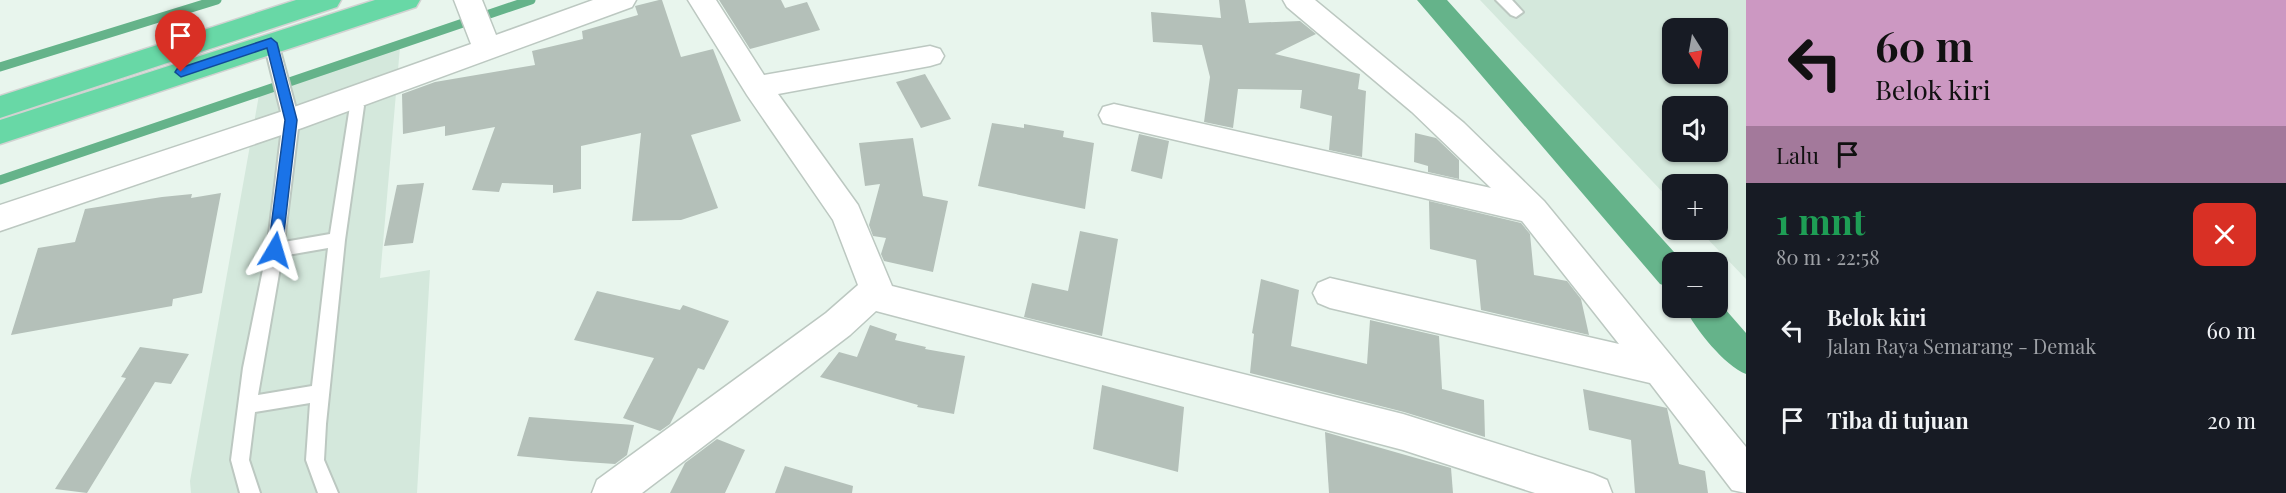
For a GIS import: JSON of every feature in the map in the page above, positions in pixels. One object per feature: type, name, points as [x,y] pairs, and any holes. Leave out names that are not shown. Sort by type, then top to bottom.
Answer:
[{"type":"highway","points":[[0,132],[270,39],[327,0]]},
{"type":"highway","points":[[0,107],[270,39],[406,0]]},
{"type":"street","points":[[468,0],[484,41]]},
{"type":"street","points":[[0,218],[484,41],[622,0]]},
{"type":"street","points":[[611,493],[838,324],[870,295],[874,285],[847,214],[757,87],[702,0]]},
{"type":"street","points":[[1297,0],[1433,114],[1506,180],[1533,210],[1746,477]]},
{"type":"street","points":[[757,87],[930,56]]},
{"type":"street","points":[[1114,116],[1533,210]]},
{"type":"street","points":[[1330,293],[1658,369]]},
{"type":"street","points":[[870,295],[1403,432],[1593,493]]},
{"type":"lane","points":[[1503,0],[1516,12]]},
{"type":"lane","points":[[250,493],[240,460],[247,405],[275,250],[289,111],[270,39]]},
{"type":"lane","points":[[328,493],[315,460],[320,393],[337,240],[357,106]]},
{"type":"lane","points":[[275,250],[337,240]]},
{"type":"lane","points":[[247,405],[320,393]]},
{"type":"shaded area","points":[[1480,0],[1746,0],[1746,279],[1728,260],[1728,252],[1720,252],[1709,240],[1728,240],[1728,174],[1662,174],[1662,191]]},
{"type":"shaded area","points":[[400,47],[380,278],[430,270],[417,493],[191,493],[190,481],[259,95]]},
{"type":"building","points":[[662,0],[681,57],[713,49],[741,121],[691,135],[718,208],[681,220],[632,221],[641,133],[581,146],[581,189],[553,193],[553,185],[502,183],[499,192],[472,190],[495,127],[445,136],[445,126],[403,134],[402,94],[435,82],[535,65],[532,51],[583,39],[582,31],[638,15],[635,6]]},
{"type":"building","points":[[719,0],[781,0],[785,8],[807,2],[820,30],[750,49]]},
{"type":"building","points":[[1219,0],[1245,0],[1249,23],[1300,21],[1316,34],[1275,54],[1360,74],[1358,89],[1366,91],[1362,157],[1329,150],[1332,116],[1300,108],[1302,90],[1238,89],[1233,128],[1204,122],[1210,77],[1202,45],[1153,42],[1151,12],[1221,18]]},
{"type":"building","points":[[925,74],[951,119],[921,128],[896,82]]},
{"type":"building","points":[[992,123],[1024,128],[1024,124],[1064,131],[1063,137],[1094,143],[1085,209],[978,186]]},
{"type":"building","points":[[1415,133],[1436,138],[1459,160],[1459,179],[1428,172],[1428,166],[1414,162]]},
{"type":"building","points":[[1139,134],[1169,141],[1162,179],[1131,171]]},
{"type":"building","points":[[913,138],[923,196],[948,201],[933,272],[884,261],[881,254],[886,238],[873,236],[869,225],[880,184],[865,186],[859,143]]},
{"type":"building","points":[[424,183],[413,243],[384,246],[397,185]]},
{"type":"building","points":[[221,193],[202,293],[173,299],[172,306],[11,335],[38,248],[75,242],[85,209],[162,197],[192,194],[191,198]]},
{"type":"building","points":[[1429,201],[1521,223],[1530,234],[1534,275],[1567,281],[1581,299],[1589,335],[1481,310],[1476,260],[1430,249]]},
{"type":"building","points":[[1080,231],[1118,239],[1102,336],[1024,317],[1032,283],[1068,291]]},
{"type":"building","points":[[1261,279],[1299,290],[1291,346],[1367,364],[1370,320],[1439,336],[1442,389],[1484,400],[1485,437],[1404,412],[1250,373],[1254,334],[1252,333]]},
{"type":"building","points":[[597,291],[680,310],[683,305],[729,321],[704,370],[698,368],[670,424],[660,431],[623,418],[654,358],[574,340]]},
{"type":"building","points":[[870,325],[897,334],[895,340],[926,347],[925,349],[965,356],[954,414],[917,407],[918,405],[820,377],[839,352],[857,357]]},
{"type":"building","points":[[140,347],[189,354],[171,384],[155,382],[87,493],[55,489],[126,378],[121,377]]},
{"type":"building","points":[[1102,385],[1184,407],[1178,472],[1093,449]]},
{"type":"building","points":[[1583,389],[1667,408],[1679,464],[1705,471],[1708,493],[1635,493],[1631,440],[1589,430]]},
{"type":"building","points":[[529,417],[634,425],[627,455],[615,464],[517,456]]},
{"type":"building","points":[[1325,432],[1451,468],[1453,493],[1329,493]]},
{"type":"building","points":[[717,439],[745,450],[725,493],[670,493],[685,463]]},
{"type":"building","points":[[785,466],[853,486],[852,493],[775,493]]},
{"type":"waterway","points":[[0,67],[217,0]]},
{"type":"waterway","points":[[0,180],[531,0]]},
{"type":"waterway","points":[[1431,0],[1662,263]]},
{"type":"waterway","points":[[1711,318],[1746,358]]},
{"type":"route","points":[[181,72],[271,43],[291,120],[275,250]]}]
